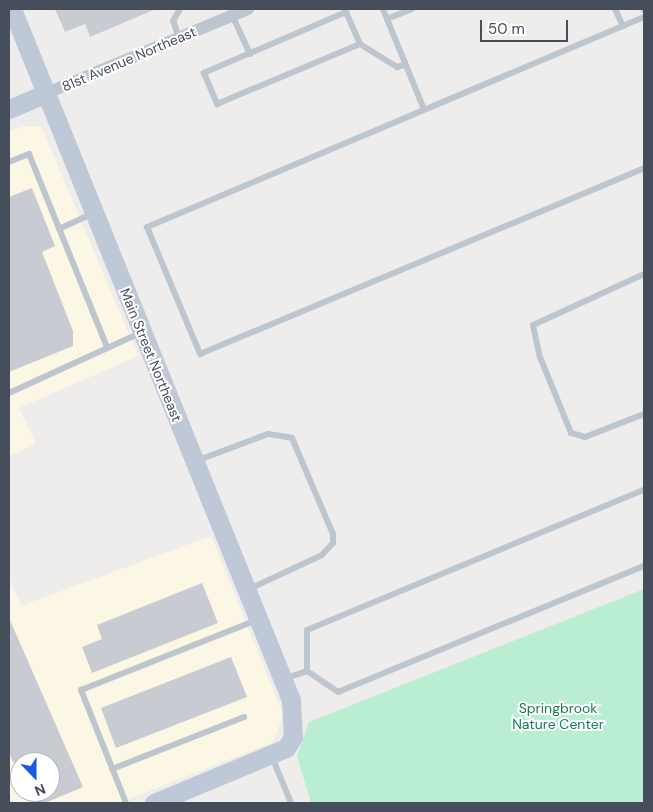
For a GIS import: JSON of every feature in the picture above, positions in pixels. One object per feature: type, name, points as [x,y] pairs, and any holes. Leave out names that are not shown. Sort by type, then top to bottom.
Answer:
[{"type":"street","name":"Main Street Northeast","points":[[12,9],[291,700],[293,737],[272,757]]},
{"type":"street","name":"81st Avenue Northeast","points":[[9,109],[248,9]]},
{"type":"street","points":[[154,803],[272,757]]},
{"type":"lane","points":[[179,38],[173,21],[180,9]]},
{"type":"lane","points":[[383,9],[404,65],[424,108]]},
{"type":"lane","points":[[387,19],[412,9]]},
{"type":"lane","points":[[615,9],[623,26]]},
{"type":"lane","points":[[360,44],[217,104],[204,73],[345,11],[360,44],[397,67],[404,65]]},
{"type":"lane","points":[[232,15],[250,54]]},
{"type":"lane","points":[[644,17],[424,108],[147,227],[200,354],[644,168]]},
{"type":"lane","points":[[9,162],[29,154],[107,347]]},
{"type":"lane","points":[[59,229],[95,212]]},
{"type":"lane","points":[[644,274],[533,325],[540,357],[571,433],[585,437],[644,414]]},
{"type":"lane","points":[[9,393],[142,332]]},
{"type":"lane","points":[[194,462],[268,434],[292,438],[333,534],[332,543],[322,555],[246,590]]},
{"type":"lane","points":[[307,671],[307,630],[644,490]]},
{"type":"lane","points":[[307,671],[338,692],[644,566]]},
{"type":"lane","points":[[126,803],[81,690],[258,620]]},
{"type":"lane","points":[[283,680],[307,671]]},
{"type":"lane","points":[[112,769],[244,717]]},
{"type":"lane","points":[[272,757],[291,803]]},
{"type":"shaded area","points":[[24,126],[41,126],[138,356],[19,408],[36,444],[9,456],[9,132]]},
{"type":"shaded area","points":[[211,536],[283,715],[273,742],[119,803],[9,803],[9,578],[21,606]]},
{"type":"green space","name":"Springbrook Nature Center","points":[[644,589],[644,803],[311,803],[297,756],[309,722]]},
{"type":"building","points":[[55,9],[156,9],[90,37],[85,24],[65,32]]},
{"type":"building","points":[[32,188],[55,246],[42,252],[73,331],[73,346],[9,372],[9,197]]},
{"type":"building","points":[[202,583],[218,623],[92,673],[82,647],[102,639],[97,625]]},
{"type":"building","points":[[9,618],[83,787],[60,797],[60,752],[10,752],[10,754]]},
{"type":"building","points":[[231,657],[247,697],[116,748],[101,708]]}]
